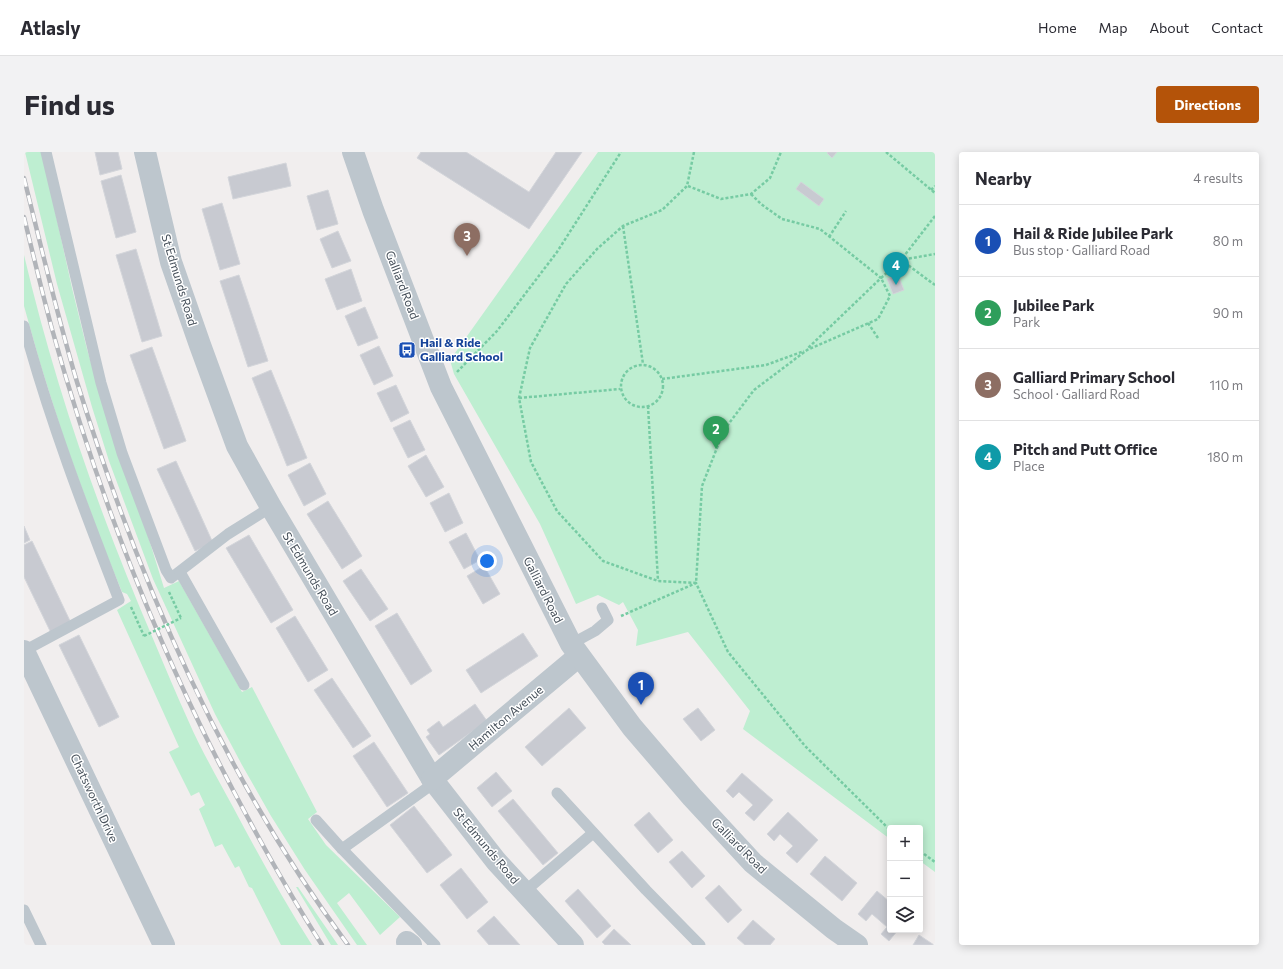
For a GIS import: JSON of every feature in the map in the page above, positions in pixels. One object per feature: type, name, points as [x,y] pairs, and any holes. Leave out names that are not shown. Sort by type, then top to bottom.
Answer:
[{"type":"street","name":"St Edmunds Road","points":[[145,152],[172,262],[200,345],[237,446],[271,507],[433,781],[496,860],[573,945]]},
{"type":"street","name":"Galliard Road","points":[[353,152],[373,210],[441,387],[575,650],[632,727],[692,797],[753,863],[834,930],[857,945]]},
{"type":"street","name":"Hamilton Avenue","points":[[433,781],[575,650]]},
{"type":"street","name":"Chatsworth Drive","points":[[24,651],[164,945]]},
{"type":"lane","points":[[46,152],[101,383],[122,453],[166,570],[171,578],[228,534],[271,507]]},
{"type":"lane","points":[[24,326],[33,359],[77,492],[119,600],[24,651]]},
{"type":"lane","points":[[180,572],[244,685]]},
{"type":"lane","points":[[575,650],[608,620],[602,608]]},
{"type":"lane","points":[[342,849],[433,781]]},
{"type":"lane","points":[[558,793],[593,833],[700,945]]},
{"type":"lane","points":[[316,820],[342,849],[436,945]]},
{"type":"lane","points":[[524,892],[593,833]]},
{"type":"lane","points":[[24,910],[41,945]]},
{"type":"path","points":[[441,387],[497,332],[557,252],[621,152]]},
{"type":"path","points":[[694,152],[688,186],[662,210],[623,226],[597,249],[566,284],[530,348],[519,398],[531,462],[557,511],[603,562],[658,580],[696,583]]},
{"type":"path","points":[[688,186],[721,199],[751,194],[770,178],[781,152]]},
{"type":"path","points":[[886,152],[935,193]]},
{"type":"path","points":[[931,190],[935,186]]},
{"type":"path","points":[[662,380],[766,365],[807,350],[878,319],[890,296],[881,278],[820,229],[782,219],[761,204],[751,194]]},
{"type":"path","points":[[829,236],[846,211]]},
{"type":"path","points":[[887,827],[805,746],[728,652],[696,583],[702,486],[724,430],[754,390],[807,350],[901,260],[935,216]]},
{"type":"path","points":[[623,226],[643,364]]},
{"type":"path","points":[[901,260],[935,254]]},
{"type":"path","points":[[901,260],[935,285]]},
{"type":"path","points":[[868,324],[878,338]]},
{"type":"path","points":[[643,364],[655,369],[662,380],[663,387],[660,398],[654,403],[648,406],[633,406],[626,401],[622,395],[620,381],[626,370],[633,366],[643,364]]},
{"type":"path","points":[[519,398],[620,389]]},
{"type":"path","points":[[648,406],[658,580]]},
{"type":"path","points":[[608,620],[629,613],[696,583]]},
{"type":"path","points":[[128,602],[144,636],[181,618],[166,587]]},
{"type":"path","points":[[923,853],[935,862]]},
{"type":"green space","points":[[25,152],[42,152],[87,349],[109,425],[148,536],[164,588],[179,581],[242,692],[252,687],[317,812],[308,819],[326,845],[400,917],[380,935],[349,893],[337,903],[367,945],[357,945],[305,870],[271,816],[215,714],[153,579],[109,461],[92,407],[57,284]]},
{"type":"green space","points":[[598,152],[935,152],[935,872],[923,863],[923,825],[887,825],[887,837],[743,729],[750,711],[688,632],[636,646],[638,630],[623,602],[619,605],[598,595],[576,604],[540,524],[454,374],[450,360]]},
{"type":"green space","points":[[24,255],[50,353],[80,451],[134,594],[198,742],[271,877],[312,945],[281,945],[239,866],[235,868],[222,844],[215,847],[199,809],[205,805],[199,792],[191,796],[169,752],[179,747],[117,610],[131,601],[127,594],[122,592],[102,543],[65,442],[40,363],[24,306]]},
{"type":"green space","points":[[296,887],[298,887],[338,945],[331,945]]},
{"type":"building","points":[[95,152],[118,152],[122,169],[100,175]]},
{"type":"building","points":[[421,152],[466,152],[529,192],[556,152],[582,152],[529,229],[417,158]]},
{"type":"building","points":[[837,152],[832,158],[827,153]]},
{"type":"building","points":[[286,163],[291,186],[233,199],[228,177]]},
{"type":"building","points":[[121,175],[136,232],[116,238],[101,181]]},
{"type":"building","points":[[801,182],[824,199],[819,206],[796,189]]},
{"type":"building","points":[[328,190],[338,224],[317,230],[307,196]]},
{"type":"building","points":[[222,203],[240,264],[220,270],[202,209]]},
{"type":"building","points":[[338,231],[351,261],[332,268],[320,239]]},
{"type":"building","points":[[136,249],[162,336],[142,342],[116,255]]},
{"type":"building","points":[[351,269],[362,301],[337,310],[325,279]]},
{"type":"building","points":[[239,275],[268,361],[248,367],[220,281]]},
{"type":"building","points":[[898,275],[904,290],[893,294],[887,279]]},
{"type":"building","points":[[365,307],[378,338],[358,346],[345,316]]},
{"type":"building","points":[[379,346],[393,376],[374,385],[360,355]]},
{"type":"building","points":[[152,347],[186,441],[164,449],[130,355]]},
{"type":"building","points":[[271,370],[307,458],[287,466],[252,378]]},
{"type":"building","points":[[396,385],[409,413],[391,422],[377,393]]},
{"type":"building","points":[[410,420],[425,450],[408,458],[393,428]]},
{"type":"building","points":[[426,455],[444,487],[426,497],[408,466]]},
{"type":"building","points":[[176,461],[213,543],[195,551],[157,469]]},
{"type":"building","points":[[310,463],[326,494],[304,506],[288,475]]},
{"type":"building","points":[[449,493],[463,523],[445,532],[430,503]]},
{"type":"building","points":[[328,501],[362,556],[342,569],[307,514]]},
{"type":"building","points":[[24,526],[30,540],[24,543]]},
{"type":"building","points":[[466,533],[480,560],[464,569],[449,542]]},
{"type":"building","points":[[249,535],[293,610],[271,623],[226,548]]},
{"type":"building","points":[[32,541],[71,623],[51,633],[24,577],[24,545]]},
{"type":"building","points":[[484,566],[500,594],[483,604],[467,576]]},
{"type":"building","points":[[361,569],[388,609],[370,621],[343,581]]},
{"type":"building","points":[[397,613],[432,671],[411,685],[375,626]]},
{"type":"building","points":[[295,616],[328,670],[308,682],[276,628]]},
{"type":"building","points":[[523,633],[538,656],[481,693],[466,670]]},
{"type":"building","points":[[79,635],[119,717],[99,727],[59,645]]},
{"type":"building","points":[[332,678],[371,736],[353,748],[314,690]]},
{"type":"building","points":[[475,704],[487,721],[439,755],[426,737],[430,734],[427,730],[439,721],[443,727]]},
{"type":"building","points":[[569,708],[586,728],[542,766],[525,747]]},
{"type":"building","points":[[698,708],[715,730],[701,741],[683,719]]},
{"type":"building","points":[[374,742],[408,793],[387,807],[353,756]]},
{"type":"building","points":[[496,772],[512,791],[492,807],[477,788]]},
{"type":"building","points":[[742,773],[773,800],[754,821],[745,813],[753,805],[739,792],[733,798],[726,791]]},
{"type":"building","points":[[513,799],[558,853],[543,865],[498,811]]},
{"type":"building","points":[[414,806],[452,855],[427,873],[390,825]]},
{"type":"building","points":[[649,812],[673,840],[658,853],[634,825]]},
{"type":"building","points":[[788,812],[818,840],[797,863],[786,853],[793,846],[780,834],[774,841],[767,834]]},
{"type":"building","points":[[682,851],[705,876],[692,888],[669,862]]},
{"type":"building","points":[[825,856],[857,883],[842,901],[810,874]]},
{"type":"building","points":[[461,868],[488,902],[467,919],[440,885]]},
{"type":"building","points":[[719,885],[742,910],[728,923],[705,898]]},
{"type":"building","points":[[578,889],[611,926],[597,938],[565,901]]},
{"type":"building","points":[[877,891],[887,899],[887,927],[872,914],[866,921],[858,914]]},
{"type":"building","points":[[494,916],[520,945],[489,945],[477,931]]},
{"type":"building","points":[[753,920],[775,939],[770,945],[745,945],[737,938]]},
{"type":"building","points":[[887,927],[887,933],[896,933],[889,941],[881,934]]},
{"type":"building","points":[[614,929],[631,945],[605,945],[602,942]]},
{"type":"building","points":[[919,935],[934,945],[913,945]]},
{"type":"railway","points":[[24,178],[56,306],[77,382],[101,457],[128,531],[157,603],[189,675],[224,745],[262,814],[303,880],[348,945]]},
{"type":"railway","points":[[24,217],[52,329],[88,448],[108,506],[153,622],[178,679],[233,790],[276,869],[322,945]]},
{"type":"place","name":"Galliard Primary School","points":[[467,256]]},
{"type":"place","name":"Pitch and Putt Office","points":[[896,285]]},
{"type":"place","name":"Hail & Ride Galliard School","points":[[407,350]]},
{"type":"place","name":"Jubilee Park","points":[[716,449]]},
{"type":"place","name":"Hail & Ride Jubilee Park","points":[[641,705]]}]
